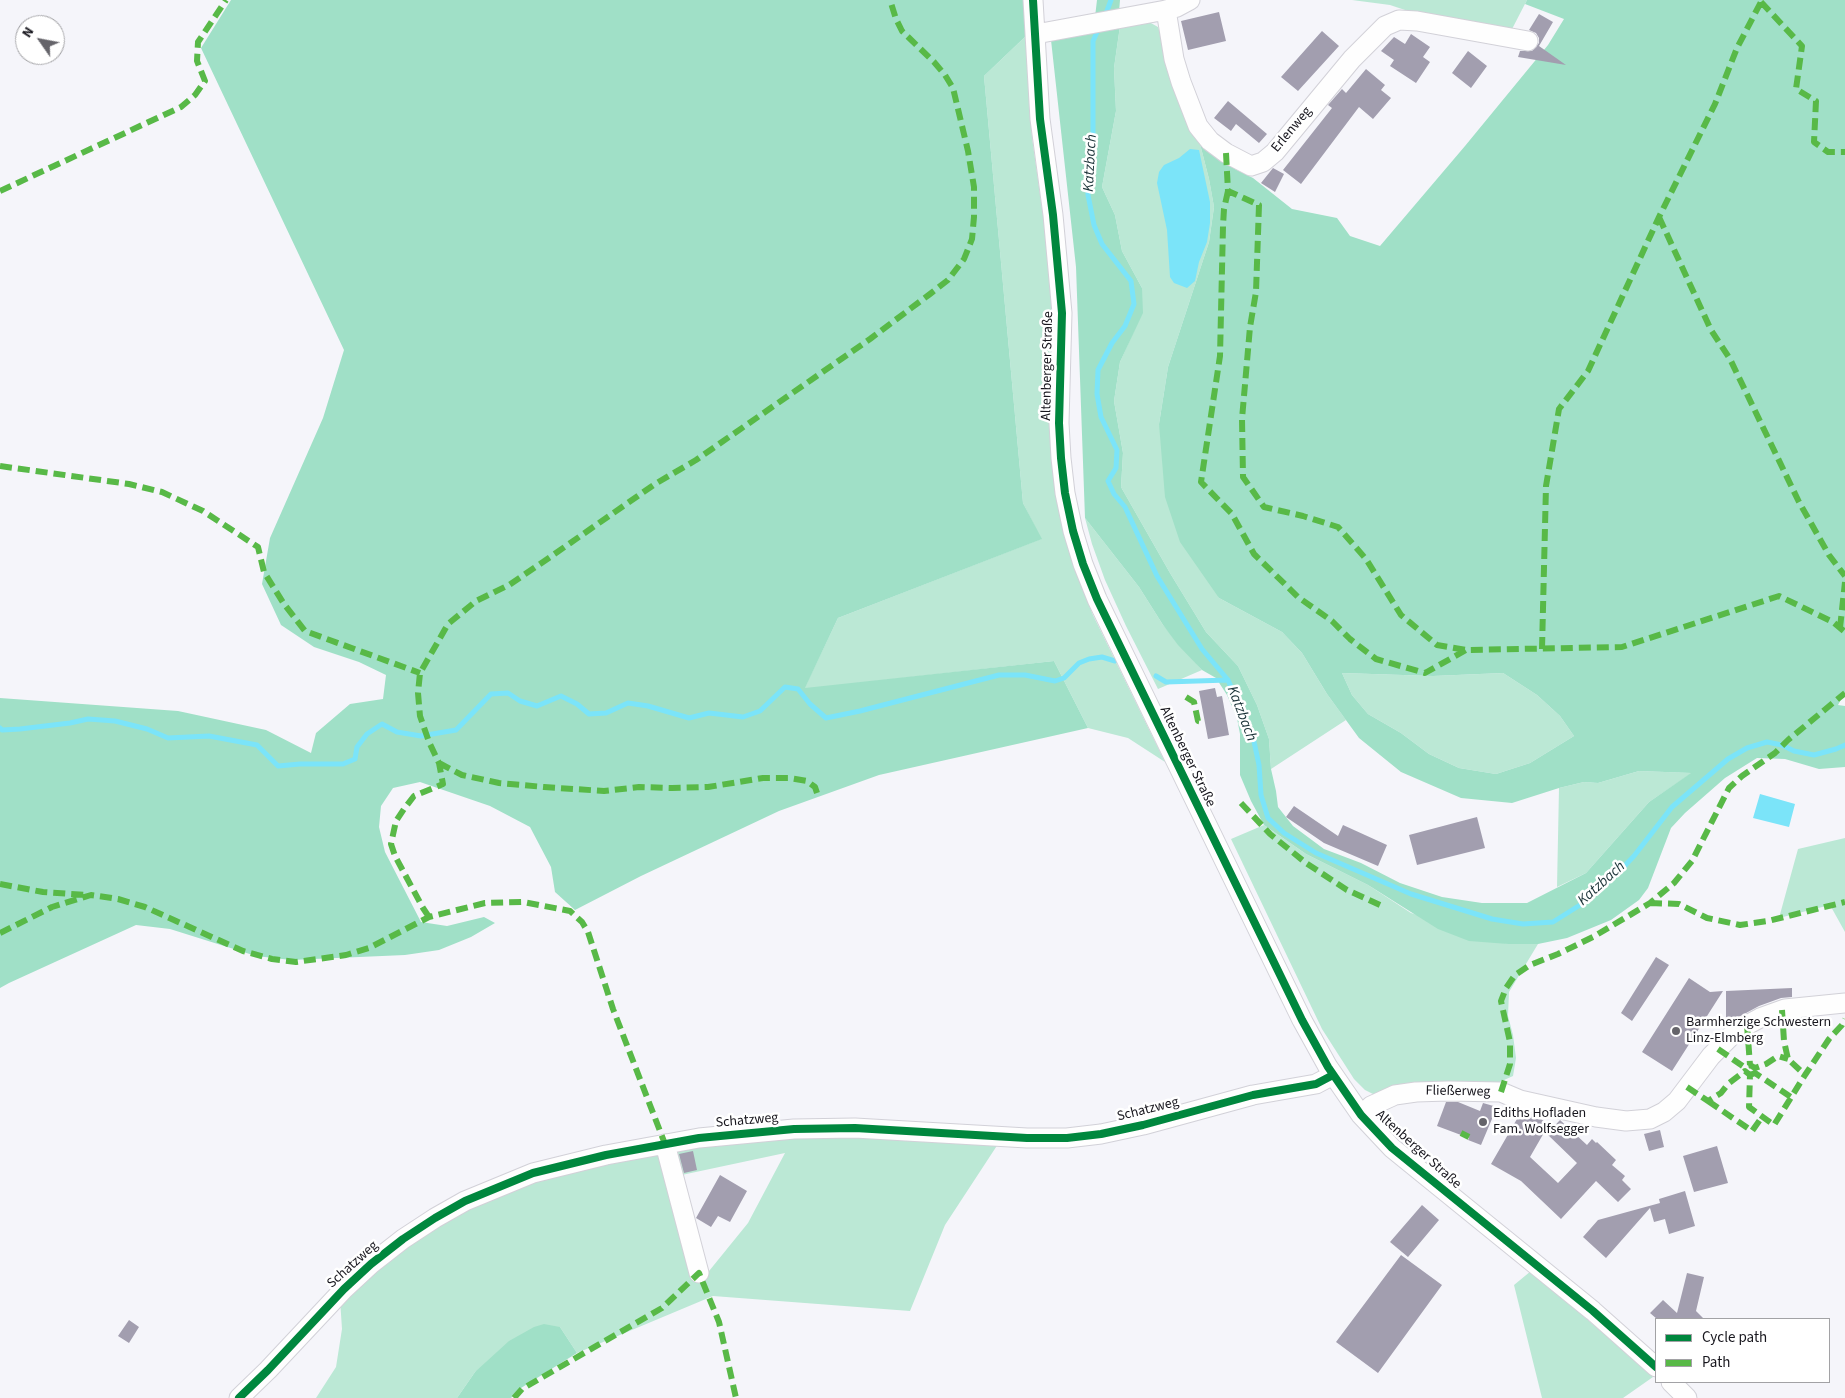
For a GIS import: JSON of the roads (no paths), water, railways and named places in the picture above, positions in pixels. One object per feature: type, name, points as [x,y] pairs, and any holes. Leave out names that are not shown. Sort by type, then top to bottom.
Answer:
[{"type":"street","name":"Altenberger Straße","points":[[1033,0],[1040,119],[1054,224],[1062,313],[1060,458],[1072,531],[1097,598],[1302,1020],[1334,1075],[1361,1115],[1398,1153],[1593,1311],[1655,1366]]},
{"type":"street","points":[[1036,34],[1166,10],[1178,7],[1190,0]]},
{"type":"street","name":"Erlenweg","points":[[1166,10],[1180,82],[1198,126],[1210,141],[1226,153],[1251,166],[1263,162],[1274,152],[1352,58],[1372,37],[1389,24],[1400,20],[1417,20],[1528,41]]},
{"type":"street","name":"Fließerweg","points":[[1361,1115],[1371,1106],[1395,1095],[1448,1090],[1502,1092],[1520,1100],[1596,1117],[1626,1121],[1650,1119],[1664,1112],[1677,1100],[1711,1056],[1733,1034],[1747,1025],[1785,1009],[1845,1003]]},
{"type":"street","name":"Schatzweg","points":[[239,1398],[351,1283],[390,1249],[435,1218],[465,1201],[533,1173],[596,1157],[664,1144],[746,1133],[794,1129],[855,1128],[1027,1138],[1067,1138],[1143,1125],[1254,1095],[1300,1088],[1316,1084],[1334,1075]]},
{"type":"street","points":[[664,1144],[699,1273]]},
{"type":"street","points":[[1672,1383],[1687,1398]]},
{"type":"water","points":[[1190,149],[1199,150],[1210,202],[1210,223],[1207,242],[1199,262],[1195,281],[1187,288],[1174,283],[1170,277],[1167,230],[1157,183],[1159,172],[1164,165],[1179,158]]},
{"type":"water","points":[[1760,794],[1795,804],[1789,827],[1753,818]]},
{"type":"waterway","name":"Katzbach","points":[[1105,16],[1111,0]]},
{"type":"waterway","name":"Katzbach","points":[[1099,28],[1093,41],[1093,140],[1088,168],[1088,195],[1094,225],[1102,244],[1131,281],[1134,304],[1125,326],[1112,343],[1098,370],[1097,394],[1101,417],[1117,450],[1116,468],[1108,481],[1114,494],[1125,507],[1157,576],[1202,649],[1228,680],[1253,737],[1259,765],[1261,795],[1268,818],[1284,833],[1316,853],[1411,894],[1492,919],[1523,924],[1553,922],[1588,900],[1617,874],[1634,856],[1672,807],[1728,759],[1747,748],[1767,742],[1814,755],[1845,745]]},
{"type":"waterway","points":[[0,728],[2,730],[20,729],[88,719],[115,721],[147,729],[168,738],[209,736],[257,745],[278,766],[343,764],[355,759],[357,747],[367,734],[382,724],[397,732],[421,736],[456,730],[491,694],[508,693],[520,701],[537,706],[561,696],[577,704],[589,714],[606,713],[628,703],[648,706],[689,718],[709,713],[743,717],[760,711],[785,687],[798,689],[810,704],[826,718],[999,675],[1025,675],[1055,681],[1064,678],[1079,663],[1089,659],[1102,657],[1115,661]]},
{"type":"waterway","points":[[1156,676],[1166,682],[1228,680]]},
{"type":"place","name":"Barmherzige Schwestern Linz-Elmberg","points":[[1676,1031]]},
{"type":"place","name":"Ediths Hofladen Fam. Wolfsegger","points":[[1483,1122]]}]
